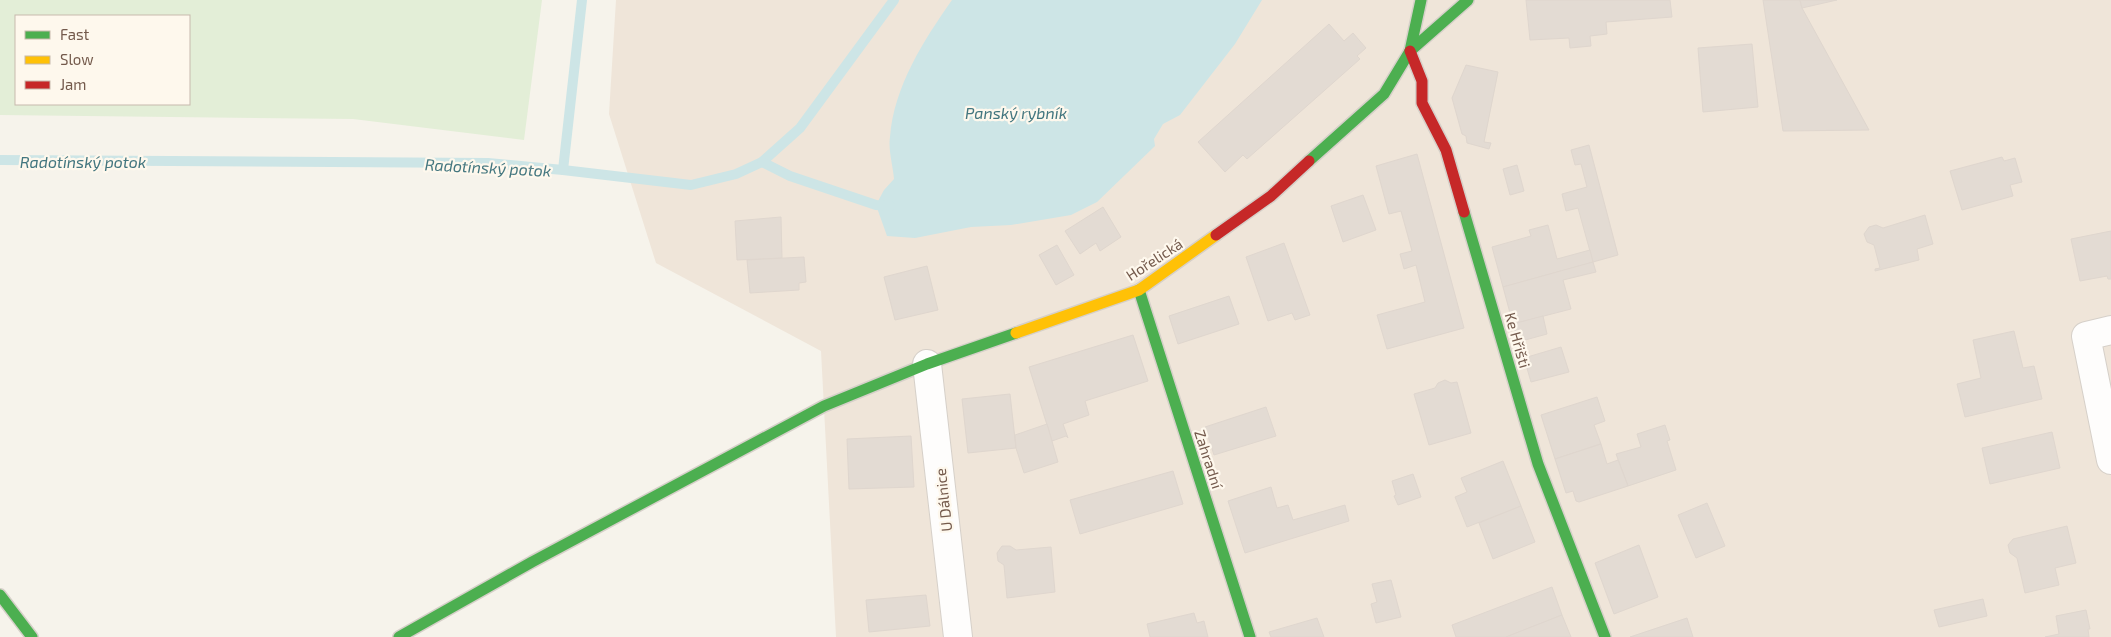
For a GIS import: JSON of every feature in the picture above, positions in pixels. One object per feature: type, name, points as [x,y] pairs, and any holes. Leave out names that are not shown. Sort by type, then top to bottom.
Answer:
[{"type":"main road","points":[[1410,51],[1421,0]]},
{"type":"main road","points":[[1410,51],[1468,0]]},
{"type":"main road","name":"Hořelická","points":[[399,637],[532,562],[824,406],[928,364],[1139,290],[1271,196],[1384,94],[1410,51]]},
{"type":"main road","name":"Ke Hřišti","points":[[1410,51],[1422,81],[1422,102],[1446,150],[1538,464],[1605,637]]},
{"type":"main road","name":"Zahradní","points":[[1139,290],[1250,637]]},
{"type":"main road","points":[[0,595],[32,637]]},
{"type":"street","points":[[2099,333],[2111,460]]},
{"type":"street","name":"U Dálnice","points":[[928,364],[958,637]]},
{"type":"shaded area","points":[[616,0],[2111,0],[2111,637],[836,637],[821,351],[656,263],[609,114]]},
{"type":"green space","points":[[0,0],[542,0],[524,140],[353,119],[0,115]]},
{"type":"water","name":"Panský rybník","points":[[952,0],[1262,0],[1235,44],[1180,115],[1163,124],[1154,139],[1155,146],[1097,202],[1071,215],[1011,225],[971,227],[915,238],[887,236],[876,205],[884,190],[894,179],[890,142],[897,100],[921,47]]},
{"type":"building","points":[[1526,0],[1670,0],[1672,17],[1606,22],[1607,34],[1590,36],[1591,46],[1570,48],[1569,38],[1530,40]]},
{"type":"building","points":[[1763,0],[1800,0],[1802,8],[1869,130],[1783,131]]},
{"type":"building","points":[[1800,0],[1837,0],[1802,8]]},
{"type":"building","points":[[1329,24],[1344,41],[1353,33],[1366,48],[1357,56],[1360,59],[1247,159],[1243,155],[1225,172],[1198,142]]},
{"type":"building","points":[[1752,44],[1758,107],[1703,112],[1698,48]]},
{"type":"building","points":[[1466,65],[1498,72],[1484,142],[1491,143],[1489,149],[1467,143],[1466,136],[1462,134],[1452,98]]},
{"type":"building","points":[[1589,145],[1618,255],[1593,262],[1578,208],[1566,211],[1562,194],[1587,187],[1581,164],[1575,165],[1571,150]]},
{"type":"building","points":[[1417,154],[1464,328],[1387,349],[1377,315],[1425,302],[1416,265],[1404,269],[1400,254],[1412,251],[1401,211],[1389,214],[1376,166]]},
{"type":"building","points":[[2002,157],[2004,161],[2015,158],[2022,182],[2010,185],[2013,196],[1962,210],[1950,171]]},
{"type":"building","points":[[1517,165],[1524,191],[1510,195],[1503,169]]},
{"type":"building","points":[[1363,195],[1376,230],[1343,242],[1331,206]]},
{"type":"building","points":[[1103,207],[1121,237],[1100,251],[1096,243],[1080,254],[1065,231]]},
{"type":"building","points":[[1925,215],[1933,244],[1917,249],[1919,260],[1875,271],[1875,269],[1880,268],[1874,245],[1867,242],[1864,234],[1869,227],[1876,225],[1883,228]]},
{"type":"building","points":[[781,217],[782,258],[737,260],[735,221]]},
{"type":"building","points":[[1548,225],[1557,259],[1590,250],[1593,262],[1503,287],[1492,247],[1531,236],[1529,230]]},
{"type":"building","points":[[2111,231],[2111,279],[2108,279],[2107,276],[2080,281],[2071,239]]},
{"type":"building","points":[[1284,243],[1310,315],[1295,320],[1292,313],[1268,321],[1246,257]]},
{"type":"building","points":[[1057,245],[1074,275],[1056,285],[1039,255]]},
{"type":"building","points":[[804,257],[806,282],[799,283],[799,290],[750,293],[747,260]]},
{"type":"building","points":[[1593,262],[1596,272],[1563,280],[1571,309],[1513,324],[1503,287]]},
{"type":"building","points":[[927,266],[938,310],[895,320],[884,277]]},
{"type":"building","points":[[1229,296],[1239,324],[1178,344],[1169,316]]},
{"type":"building","points":[[1543,316],[1547,334],[1518,342],[1513,324]]},
{"type":"building","points":[[2014,331],[2023,368],[2034,366],[2042,399],[1965,417],[1957,384],[1981,378],[1973,340]]},
{"type":"building","points":[[1133,335],[1148,381],[1085,401],[1089,415],[1063,424],[1068,438],[1066,436],[1052,441],[1029,367]]},
{"type":"building","points":[[1561,347],[1569,372],[1531,382],[1524,358]]},
{"type":"building","points":[[1445,380],[1451,383],[1457,382],[1471,433],[1429,445],[1414,394],[1435,388],[1438,383]]},
{"type":"building","points":[[1010,394],[1016,448],[968,453],[962,399]]},
{"type":"building","points":[[1597,397],[1605,421],[1594,425],[1601,444],[1555,459],[1541,415]]},
{"type":"building","points":[[1266,407],[1276,436],[1214,455],[1205,427]]},
{"type":"building","points":[[1047,424],[1058,462],[1024,473],[1016,448],[1015,435]]},
{"type":"building","points":[[1665,425],[1670,440],[1667,441],[1676,470],[1628,486],[1616,454],[1641,447],[1637,434]]},
{"type":"building","points":[[2052,432],[2060,468],[1990,484],[1982,448]]},
{"type":"building","points":[[911,436],[914,487],[849,489],[847,439]]},
{"type":"building","points":[[1601,444],[1607,464],[1618,460],[1628,486],[1579,502],[1576,501],[1573,491],[1566,493],[1555,459]]},
{"type":"building","points":[[1503,461],[1521,506],[1467,527],[1455,497],[1467,492],[1461,478]]},
{"type":"building","points":[[1173,471],[1183,504],[1080,534],[1070,500]]},
{"type":"building","points":[[1413,474],[1421,497],[1398,505],[1394,496],[1396,495],[1392,481]]},
{"type":"building","points":[[1271,487],[1277,508],[1288,505],[1293,520],[1345,505],[1349,521],[1245,553],[1228,501]]},
{"type":"building","points":[[1707,503],[1725,546],[1696,558],[1678,515]]},
{"type":"building","points":[[1521,506],[1535,542],[1493,559],[1479,523]]},
{"type":"building","points":[[2067,526],[2076,563],[2055,568],[2059,585],[2025,593],[2017,558],[2010,553],[2008,545],[2013,539]]},
{"type":"building","points":[[1639,545],[1658,597],[1614,614],[1595,563]]},
{"type":"building","points":[[1002,546],[1010,546],[1016,550],[1051,547],[1055,592],[1007,598],[1004,565],[998,561],[997,553]]},
{"type":"building","points":[[1391,580],[1401,617],[1376,623],[1371,604],[1377,602],[1372,584]]},
{"type":"building","points":[[1552,587],[1562,615],[1506,637],[1456,637],[1452,625]]},
{"type":"building","points":[[926,595],[930,626],[869,632],[866,600]]},
{"type":"building","points":[[1983,599],[1987,616],[1939,627],[1934,610]]},
{"type":"building","points":[[2086,610],[2090,629],[2088,629],[2089,637],[2045,637],[2059,634],[2056,616]]},
{"type":"building","points":[[1194,613],[1197,623],[1204,621],[1208,637],[1150,637],[1147,624]]},
{"type":"building","points":[[1562,615],[1571,637],[1506,637]]},
{"type":"building","points":[[1317,618],[1324,637],[1271,637],[1269,632]]},
{"type":"building","points":[[1687,618],[1693,637],[1630,637]]},
{"type":"waterway","points":[[563,170],[582,0]]},
{"type":"waterway","name":"Radotínský potok","points":[[0,160],[488,163],[691,185],[736,174],[762,162],[800,128],[894,0]]},
{"type":"waterway","points":[[762,162],[790,176],[876,205],[890,206]]},
{"type":"traffic: fast","points":[[1410,51],[1421,0]]},
{"type":"traffic: fast","points":[[1309,161],[1384,94],[1410,51],[1468,0]]},
{"type":"traffic: fast","points":[[1464,212],[1538,464],[1605,637]]},
{"type":"traffic: fast","points":[[1139,290],[1250,637]]},
{"type":"traffic: fast","points":[[399,637],[532,562],[824,406],[927,364],[1016,333]]},
{"type":"traffic: fast","points":[[0,595],[32,637]]},
{"type":"traffic: slow","points":[[1016,333],[1139,290],[1216,235]]},
{"type":"traffic: jam","points":[[1410,51],[1422,81],[1422,103],[1446,150],[1464,212]]},
{"type":"traffic: jam","points":[[1216,235],[1271,196],[1309,161]]}]
